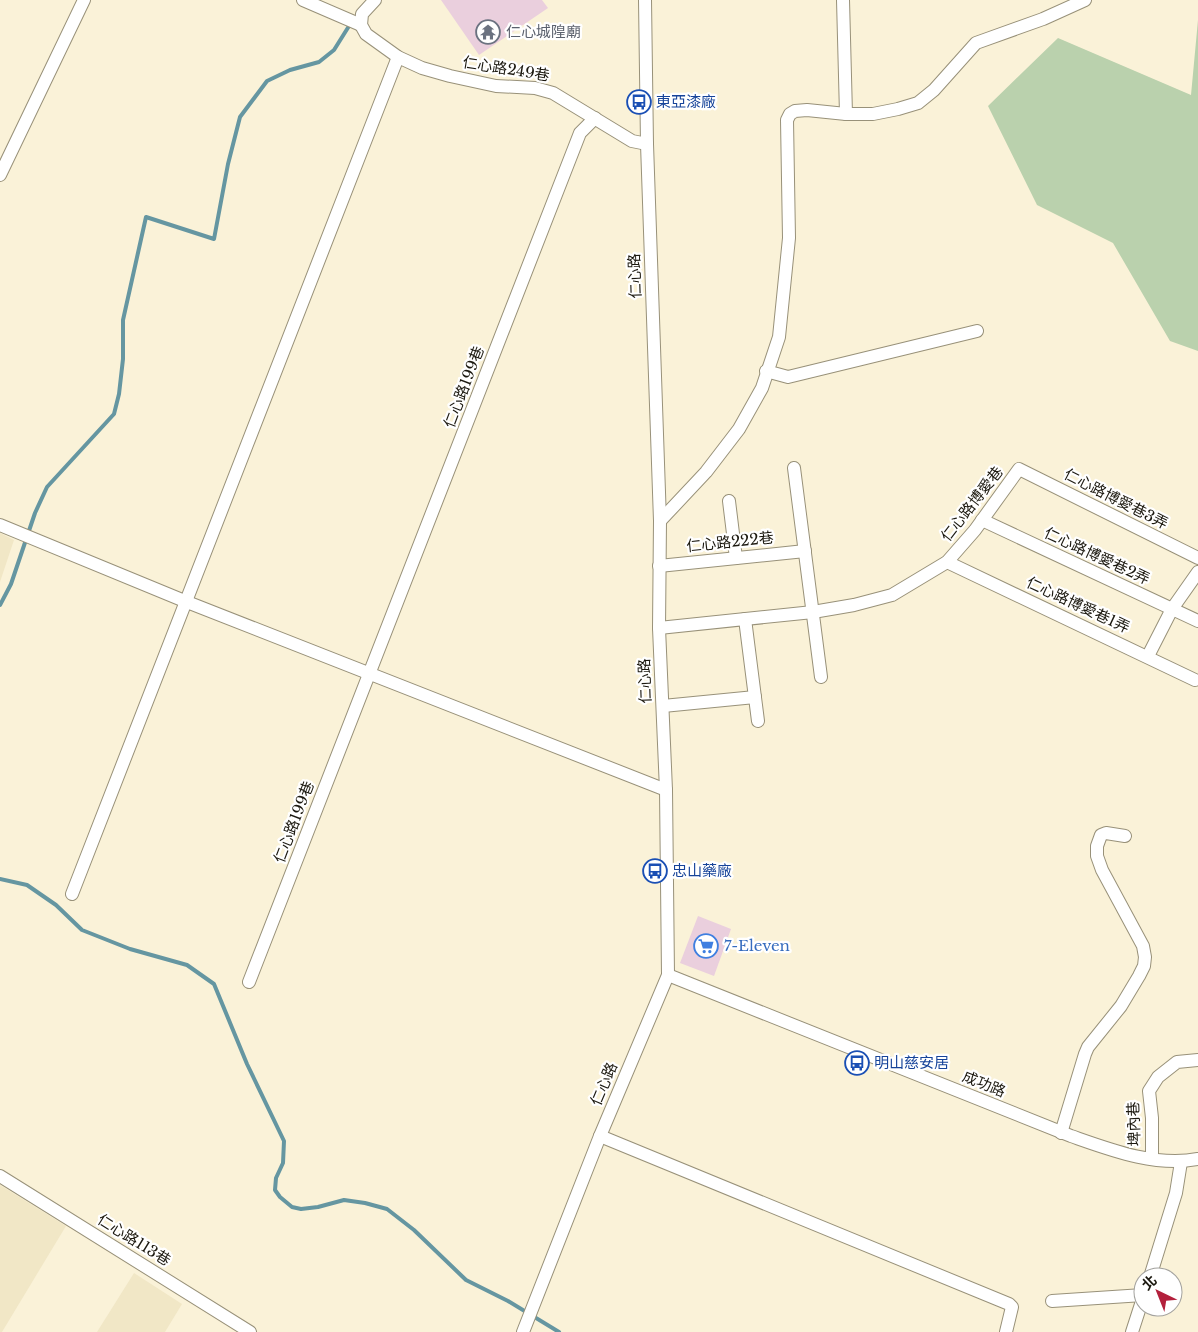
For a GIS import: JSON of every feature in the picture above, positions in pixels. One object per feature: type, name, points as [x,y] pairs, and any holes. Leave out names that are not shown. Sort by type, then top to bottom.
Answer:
[{"type":"street","points":[[0,175],[84,0]]},
{"type":"street","points":[[304,0],[361,25],[362,14],[375,0]]},
{"type":"street","name":"仁心路","points":[[524,1328],[600,1136],[668,975],[666,790],[659,628],[660,521],[647,144],[645,0]]},
{"type":"street","points":[[843,0],[846,114]]},
{"type":"street","points":[[660,521],[706,472],[739,429],[762,388],[766,371],[779,337],[789,238],[787,120],[790,114],[795,110],[807,110],[846,114],[873,114],[918,103],[934,90],[976,43],[1043,19],[1085,0]]},
{"type":"street","name":"仁心路249巷","points":[[361,25],[366,34],[398,57],[422,68],[496,86],[535,88],[554,93],[632,141],[647,144]]},
{"type":"street","points":[[72,894],[398,57]]},
{"type":"street","name":"仁心路199巷","points":[[249,982],[580,133],[595,118]]},
{"type":"street","points":[[766,371],[788,377],[977,331]]},
{"type":"street","points":[[794,468],[821,677]]},
{"type":"street","name":"仁心路博愛巷","points":[[659,628],[812,612],[854,605],[892,595],[947,562],[982,520],[1019,469]]},
{"type":"street","name":"仁心路博愛巷3弄","points":[[1019,469],[1198,558]]},
{"type":"street","points":[[729,502],[736,558]]},
{"type":"street","name":"仁心路博愛巷2弄","points":[[982,520],[1198,621]]},
{"type":"street","points":[[0,525],[187,602],[666,790]]},
{"type":"street","name":"仁心路222巷","points":[[659,566],[804,551]]},
{"type":"street","name":"仁心路博愛巷1弄","points":[[947,562],[1195,680]]},
{"type":"street","points":[[1148,656],[1172,608],[1198,572]]},
{"type":"street","points":[[745,619],[758,721]]},
{"type":"street","points":[[663,706],[755,698]]},
{"type":"street","points":[[1061,1132],[1088,1047],[1121,1006],[1144,966],[1143,946],[1102,870],[1097,856],[1097,846],[1101,835],[1106,833],[1125,836]]},
{"type":"street","name":"成功路","points":[[668,975],[1115,1152],[1181,1162]]},
{"type":"street","name":"埤內巷","points":[[1152,1159],[1152,1118],[1149,1091],[1158,1076],[1177,1062],[1198,1060]]},
{"type":"street","points":[[600,1136],[1009,1304],[1012,1307],[1006,1332]]},
{"type":"street","points":[[1153,1267],[1176,1193],[1181,1162],[1198,1159]]},
{"type":"street","name":"仁心路113巷","points":[[0,1176],[250,1332]]},
{"type":"street","points":[[1052,1300],[1133,1297]]},
{"type":"street","points":[[1132,1332],[1137,1317]]},
{"type":"shaded area","points":[[0,533],[14,540],[0,582]]},
{"type":"shaded area","points":[[0,1185],[66,1226],[2,1332],[0,1332]]},
{"type":"shaded area","points":[[134,1273],[182,1304],[165,1332],[97,1332]]},
{"type":"green space","points":[[1198,20],[1198,351],[1170,341],[1113,243],[1037,205],[988,106],[1058,38],[1191,95]]},
{"type":"building","name":"仁心城隍廟","points":[[441,0],[542,0],[548,8],[479,55]]},
{"type":"building","name":"7-Eleven","points":[[698,916],[731,929],[714,976],[680,963]]},
{"type":"waterway","points":[[0,605],[11,584],[35,513],[47,487],[114,414],[119,394],[123,359],[123,320],[146,217],[214,239],[228,164],[240,117],[267,81],[290,70],[319,62],[334,50],[349,26]]},
{"type":"waterway","points":[[0,879],[27,885],[56,905],[82,930],[130,949],[187,965],[214,984],[247,1064],[284,1141],[283,1163],[276,1178],[275,1190],[292,1207],[301,1209],[318,1207],[344,1200],[387,1209],[414,1230],[466,1280],[508,1301],[559,1332]]},
{"type":"place","name":"仁心城隍廟","points":[[488,32]]},
{"type":"place","name":"東亞漆廠","points":[[639,102]]},
{"type":"place","name":"忠山藥廠","points":[[655,871]]},
{"type":"place","name":"7-Eleven","points":[[706,946]]},
{"type":"place","name":"明山慈安居","points":[[857,1063]]}]
